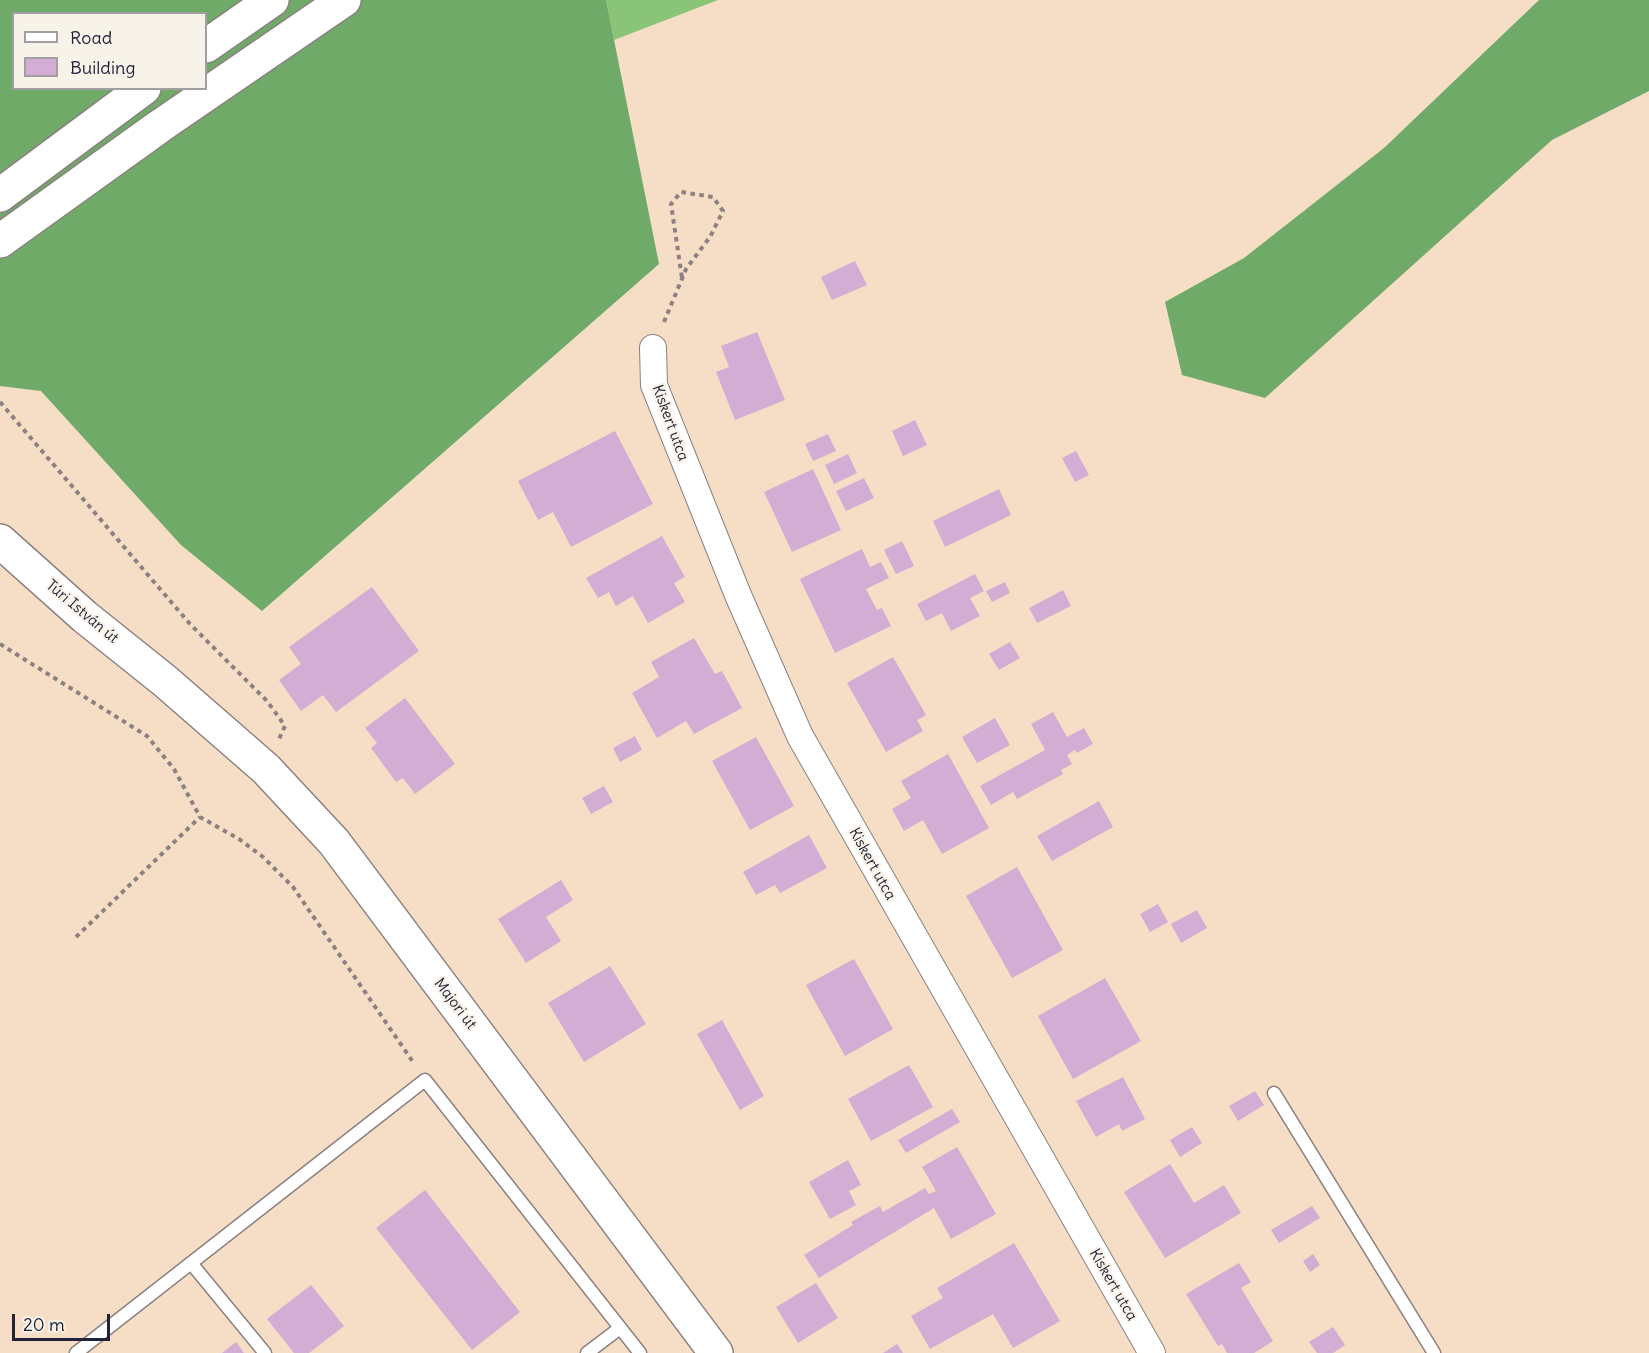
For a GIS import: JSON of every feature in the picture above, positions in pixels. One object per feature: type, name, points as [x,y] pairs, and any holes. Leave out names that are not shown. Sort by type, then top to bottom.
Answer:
[{"type":"main road","points":[[207,45],[272,0]]},
{"type":"main road","points":[[0,241],[344,0]]},
{"type":"main road","points":[[0,195],[141,90]]},
{"type":"main road","name":"Túri István út","points":[[0,541],[85,617],[165,681]]},
{"type":"main road","name":"Majori út","points":[[165,681],[266,770],[334,843],[716,1353]]},
{"type":"street","name":"Kiskert utca","points":[[653,348],[654,385],[738,595],[800,736],[1152,1353]]},
{"type":"lane","points":[[76,1353],[425,1080],[640,1353]]},
{"type":"lane","points":[[1274,1093],[1434,1353]]},
{"type":"lane","points":[[191,1263],[265,1353]]},
{"type":"lane","points":[[587,1353],[620,1328]]},
{"type":"path","points":[[653,348],[682,278],[710,237],[723,211],[713,197],[681,192],[671,204],[682,278]]},
{"type":"path","points":[[0,402],[190,624],[267,701],[285,726],[266,770]]},
{"type":"path","points":[[0,644],[147,736],[174,770],[200,817],[239,838],[263,857],[293,887],[425,1080]]},
{"type":"path","points":[[76,937],[200,817]]},
{"type":"green space","points":[[0,0],[606,0],[659,264],[262,611],[181,545],[41,391],[0,386]]},
{"type":"green space","points":[[606,0],[718,0],[614,40]]},
{"type":"green space","points":[[1539,0],[1649,0],[1649,91],[1552,140],[1265,398],[1182,375],[1165,302],[1244,258],[1384,148]]},
{"type":"building","points":[[855,261],[867,285],[832,300],[821,277]]},
{"type":"building","points":[[757,332],[785,400],[735,420],[716,372],[729,367],[721,346]]},
{"type":"building","points":[[915,420],[927,445],[903,456],[892,431]]},
{"type":"building","points":[[615,431],[653,504],[571,547],[553,512],[538,520],[518,481]]},
{"type":"building","points":[[828,434],[836,451],[813,461],[805,444]]},
{"type":"building","points":[[1076,451],[1089,475],[1075,482],[1062,458]]},
{"type":"building","points":[[848,454],[857,473],[834,484],[825,465]]},
{"type":"building","points":[[813,469],[841,530],[792,552],[764,492]]},
{"type":"building","points":[[864,478],[874,498],[846,511],[836,491]]},
{"type":"building","points":[[999,489],[1011,515],[945,547],[933,521]]},
{"type":"building","points":[[662,536],[685,577],[674,583],[685,602],[648,623],[633,596],[616,606],[609,592],[598,598],[586,578]]},
{"type":"building","points":[[902,541],[914,566],[896,574],[884,550]]},
{"type":"building","points":[[862,549],[870,567],[881,562],[889,578],[866,589],[877,610],[882,608],[891,626],[835,653],[800,579]]},
{"type":"building","points":[[975,574],[984,591],[970,598],[980,616],[951,631],[942,613],[926,621],[917,604]]},
{"type":"building","points":[[1005,582],[1010,593],[992,602],[986,591]]},
{"type":"building","points":[[372,587],[419,651],[336,712],[323,695],[301,711],[279,680],[301,664],[289,647]]},
{"type":"building","points":[[1063,590],[1071,606],[1037,623],[1029,608]]},
{"type":"building","points":[[694,638],[715,674],[722,671],[742,708],[694,734],[686,721],[657,738],[632,693],[659,677],[651,662]]},
{"type":"building","points":[[1010,642],[1020,658],[999,670],[989,654]]},
{"type":"building","points":[[893,657],[926,715],[917,720],[923,731],[886,752],[847,683]]},
{"type":"building","points":[[405,698],[455,764],[415,794],[403,778],[396,782],[371,748],[377,743],[365,728]]},
{"type":"building","points":[[1053,712],[1067,737],[1084,728],[1093,744],[1077,753],[1075,750],[1067,755],[1072,764],[1061,770],[1063,774],[1017,799],[1013,792],[991,805],[980,786],[1045,750],[1031,724]]},
{"type":"building","points":[[995,718],[1010,745],[977,763],[962,737]]},
{"type":"building","points":[[635,736],[642,750],[620,762],[613,748]]},
{"type":"building","points":[[756,737],[794,806],[750,830],[712,761]]},
{"type":"building","points":[[948,754],[989,828],[942,854],[923,820],[904,831],[892,809],[911,798],[901,781]]},
{"type":"building","points":[[604,786],[613,802],[591,814],[582,798]]},
{"type":"building","points":[[1099,801],[1113,827],[1052,861],[1037,836]]},
{"type":"building","points":[[809,835],[827,868],[780,893],[775,885],[756,895],[743,872]]},
{"type":"building","points":[[1017,867],[1063,950],[1012,978],[966,896]]},
{"type":"building","points":[[561,880],[573,900],[546,917],[561,941],[526,963],[498,919]]},
{"type":"building","points":[[1158,904],[1168,922],[1150,932],[1140,914]]},
{"type":"building","points":[[1197,910],[1207,928],[1181,943],[1171,924]]},
{"type":"building","points":[[854,959],[893,1029],[845,1056],[806,985]]},
{"type":"building","points":[[610,966],[646,1024],[584,1062],[548,1003]]},
{"type":"building","points":[[1105,978],[1141,1041],[1073,1079],[1038,1016]]},
{"type":"building","points":[[722,1020],[764,1096],[740,1110],[697,1034]]},
{"type":"building","points":[[909,1065],[933,1107],[871,1141],[848,1099]]},
{"type":"building","points":[[1123,1077],[1145,1119],[1122,1131],[1119,1124],[1096,1137],[1076,1101]]},
{"type":"building","points":[[1255,1091],[1264,1105],[1238,1121],[1229,1106]]},
{"type":"building","points":[[952,1109],[960,1122],[906,1153],[898,1140]]},
{"type":"building","points":[[1192,1127],[1202,1143],[1180,1157],[1170,1140]]},
{"type":"building","points":[[957,1147],[996,1214],[951,1239],[934,1208],[819,1278],[804,1255],[853,1225],[851,1222],[880,1206],[883,1212],[925,1188],[929,1194],[936,1191],[922,1167]]},
{"type":"building","points":[[848,1160],[861,1185],[849,1191],[856,1205],[830,1219],[809,1182]]},
{"type":"building","points":[[1170,1164],[1194,1203],[1224,1185],[1241,1213],[1165,1258],[1124,1192]]},
{"type":"building","points":[[425,1190],[520,1312],[472,1350],[376,1228]]},
{"type":"building","points":[[1312,1206],[1320,1218],[1279,1243],[1271,1230]]},
{"type":"building","points":[[1014,1243],[1060,1321],[1013,1348],[993,1314],[930,1349],[911,1316],[943,1298],[937,1288]]},
{"type":"building","points":[[1313,1254],[1320,1265],[1310,1272],[1303,1261]]},
{"type":"building","points":[[1239,1263],[1251,1282],[1241,1288],[1273,1341],[1254,1353],[1227,1353],[1222,1344],[1218,1346],[1186,1294]]},
{"type":"building","points":[[816,1283],[838,1318],[798,1343],[776,1307]]},
{"type":"building","points":[[311,1285],[344,1326],[309,1353],[294,1353],[267,1319]]},
{"type":"building","points":[[1333,1327],[1345,1345],[1333,1353],[1317,1353],[1309,1342]]},
{"type":"building","points":[[236,1342],[244,1353],[222,1353]]},
{"type":"building","points":[[897,1344],[903,1353],[883,1353]]}]
